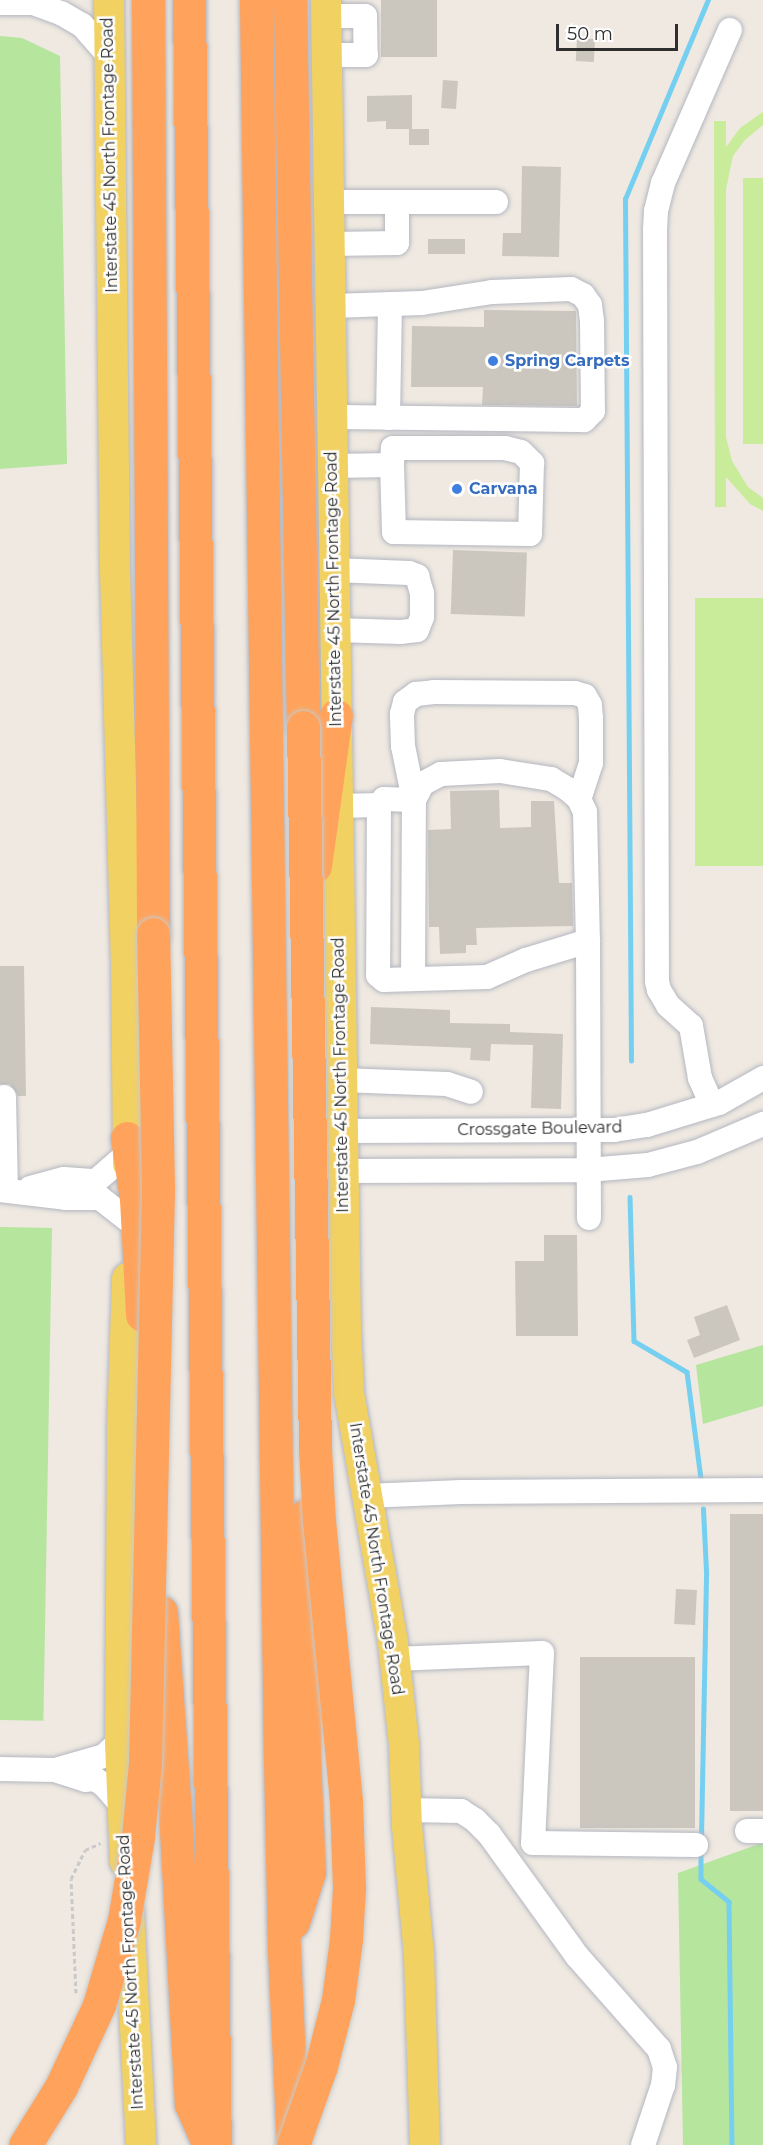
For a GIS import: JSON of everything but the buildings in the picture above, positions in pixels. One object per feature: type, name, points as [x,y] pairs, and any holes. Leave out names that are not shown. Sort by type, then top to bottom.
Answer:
[{"type":"highway","points":[[25,2145],[80,2050],[107,1983],[133,1880],[145,1763],[153,1507],[158,1200],[153,934],[148,0]]},
{"type":"highway","points":[[189,0],[215,2145]]},
{"type":"highway","points":[[256,0],[284,1950],[293,2145]]},
{"type":"highway","points":[[290,0],[315,1449],[319,1522],[346,1801],[349,1888],[346,1939],[336,2009],[315,2085],[293,2145]]},
{"type":"highway","points":[[284,1950],[309,1872],[304,1757],[312,889],[336,715]]},
{"type":"highway","points":[[128,1146],[136,1199],[191,2104],[209,2145]]},
{"type":"main road","name":"Interstate 45 North Frontage Road","points":[[109,0],[115,570],[126,961],[129,1221],[122,1430],[120,1741],[141,2145]]},
{"type":"main road","name":"Interstate 45 North Frontage Road","points":[[326,8],[342,1171],[350,1393],[394,1659],[404,1746],[406,1810],[419,1956],[425,2145]]},
{"type":"street","points":[[0,3],[36,2],[61,12],[82,25],[109,56]]},
{"type":"street","points":[[712,1105],[700,1078],[691,1026],[668,1005],[659,990],[657,981],[655,230],[656,210],[663,183],[730,30]]},
{"type":"street","points":[[329,202],[496,202]]},
{"type":"street","points":[[330,244],[397,243],[397,202]]},
{"type":"street","points":[[330,306],[422,303],[492,292],[571,290],[583,295],[590,305],[592,321],[593,411],[584,420],[332,417]]},
{"type":"street","points":[[388,418],[390,304]]},
{"type":"street","points":[[393,448],[505,448],[521,452],[532,464],[530,534],[394,532],[392,465],[393,448]]},
{"type":"street","points":[[333,466],[392,465]]},
{"type":"street","points":[[334,570],[409,573],[417,576],[422,592],[422,617],[417,630],[400,632],[335,630]]},
{"type":"street","points":[[413,978],[414,800],[406,773],[402,714],[405,702],[416,694],[434,692],[575,693],[585,696],[590,705],[591,763],[579,799]]},
{"type":"street","points":[[414,800],[422,783],[441,774],[500,771],[551,779],[579,799],[585,812],[589,1218]]},
{"type":"street","points":[[414,800],[384,799],[379,805],[378,975],[384,980],[487,977],[526,960],[588,940]]},
{"type":"street","points":[[338,806],[379,805]]},
{"type":"street","name":"Crossgate Boulevard","points":[[342,1131],[589,1130],[647,1125],[712,1105],[763,1078]]},
{"type":"street","points":[[341,1080],[447,1084],[471,1092]]},
{"type":"street","points":[[4,1097],[9,1190]]},
{"type":"street","points":[[342,1171],[588,1170],[648,1165],[697,1152],[763,1124]]},
{"type":"street","points":[[9,1190],[64,1179],[96,1181],[128,1146]]},
{"type":"street","points":[[9,1190],[66,1198],[100,1198],[129,1221]]},
{"type":"street","points":[[366,1496],[460,1492],[763,1490]]},
{"type":"street","points":[[394,1659],[542,1653],[533,1843],[696,1845]]},
{"type":"street","points":[[55,1770],[105,1756],[120,1741]]},
{"type":"street","points":[[0,1768],[55,1770],[85,1780],[95,1779],[105,1785],[122,1806]]},
{"type":"street","points":[[406,1810],[461,1811],[475,1820],[489,1834],[577,1956],[659,2049],[666,2067],[663,2085],[643,2145]]},
{"type":"path","points":[[77,2004],[71,1879],[85,1850],[101,1844],[105,1838]]},
{"type":"green space","points":[[0,36],[22,38],[60,56],[67,464],[0,469]]},
{"type":"green space","points":[[763,112],[763,125],[745,140],[733,156],[726,189],[726,437],[732,461],[748,487],[763,498],[763,511],[750,504],[726,477],[726,507],[715,507],[714,121],[726,121],[726,147],[740,128]]},
{"type":"green space","points":[[743,178],[763,178],[763,444],[743,444]]},
{"type":"green space","points":[[695,598],[763,598],[763,866],[695,866]]},
{"type":"green space","points":[[0,1227],[52,1228],[43,1721],[0,1720]]},
{"type":"green space","points":[[763,1345],[763,1406],[703,1424],[696,1365]]},
{"type":"green space","points":[[763,1844],[763,2145],[683,2145],[678,1873]]},
{"type":"waterway","points":[[631,1061],[625,199],[708,0]]},
{"type":"waterway","points":[[630,1197],[634,1341],[687,1372],[701,1479]]},
{"type":"waterway","points":[[701,1838],[706,1571],[703,1509]]},
{"type":"waterway","points":[[701,1852],[701,1879],[729,1902],[732,2145]]},
{"type":"place","name":"Spring Carpets","points":[[493,361]]},
{"type":"place","name":"Carvana","points":[[457,489]]}]
